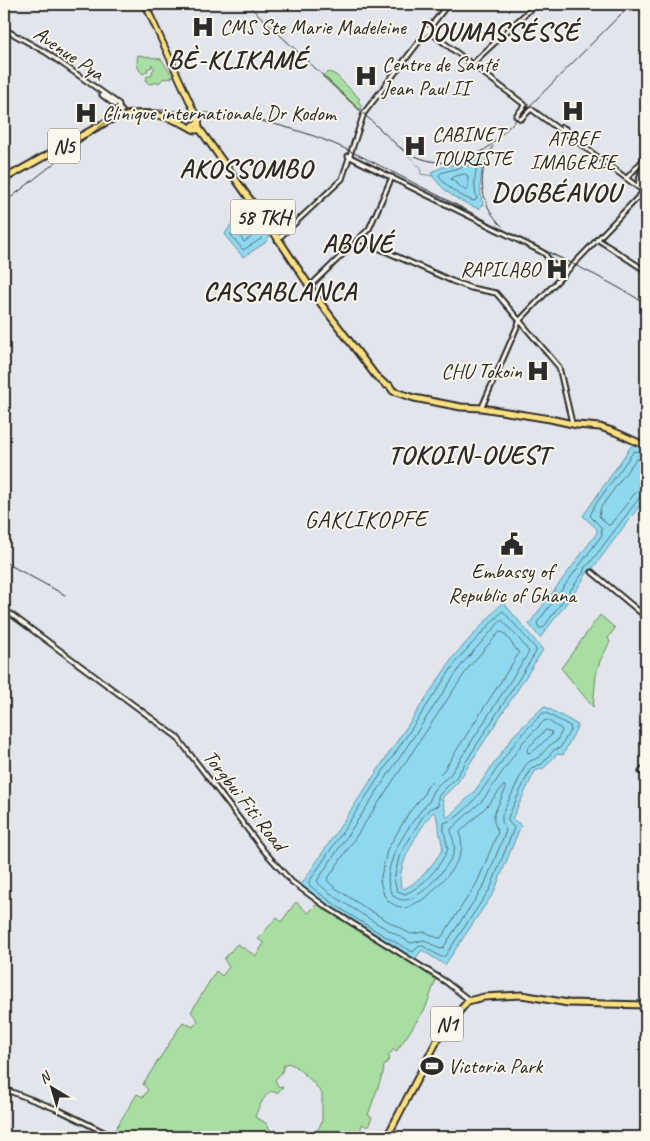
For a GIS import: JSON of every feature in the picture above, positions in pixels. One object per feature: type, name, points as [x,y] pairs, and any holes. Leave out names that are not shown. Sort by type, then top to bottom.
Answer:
[{"type":"highway","points":[[121,109],[166,114],[178,118],[197,125],[208,140]]},
{"type":"highway","name":"N5","points":[[4,178],[121,109]]},
{"type":"highway","points":[[197,125],[208,140]]},
{"type":"highway","name":"58 TKH","points":[[208,140],[309,287],[372,371],[387,387],[399,395],[413,399],[466,409],[482,409],[606,429],[646,447]]},
{"type":"highway","name":"N1","points":[[387,1137],[441,1033],[454,1014],[469,1000],[484,997],[523,995],[564,1002],[646,1005]]},
{"type":"main road","points":[[145,4],[197,125]]},
{"type":"street","points":[[277,238],[342,180],[362,114],[446,4]]},
{"type":"street","points":[[472,64],[536,4]]},
{"type":"street","name":"Avenue Pya","points":[[4,30],[41,51],[121,109]]},
{"type":"street","points":[[426,30],[525,105],[516,116],[521,119],[531,109],[645,191],[520,320],[482,409]]},
{"type":"street","points":[[638,186],[646,146]]},
{"type":"street","points":[[349,156],[540,251],[545,254],[551,263],[566,271]]},
{"type":"street","points":[[627,178],[642,163]]},
{"type":"street","points":[[642,163],[646,168]]},
{"type":"street","points":[[309,287],[360,240],[369,229],[392,177]]},
{"type":"street","points":[[597,239],[646,271]]},
{"type":"street","points":[[360,240],[452,281],[471,288],[496,293],[559,367],[573,425]]},
{"type":"street","points":[[592,572],[646,617]]},
{"type":"street","name":"Torgbui Fiti Road","points":[[4,609],[173,734],[183,744],[275,865],[292,882],[334,912],[446,982],[469,1000]]},
{"type":"street","points":[[641,772],[646,766]]},
{"type":"street","points":[[4,1089],[59,1110],[114,1137]]},
{"type":"green space","points":[[138,55],[161,59],[173,76],[171,78],[164,78],[160,82],[149,84],[146,81],[147,76],[152,76],[152,71],[155,69],[151,64],[152,67],[143,74],[137,66]]},
{"type":"green space","points":[[329,72],[336,75],[360,99],[358,101],[361,109],[359,110],[322,76]]},
{"type":"green space","points":[[600,615],[615,628],[608,638],[610,642],[600,661],[596,675],[593,707],[561,668]]},
{"type":"green space","points":[[296,902],[308,913],[319,902],[437,977],[425,1009],[396,1052],[394,1049],[388,1056],[390,1058],[383,1068],[384,1070],[368,1115],[372,1117],[368,1127],[362,1124],[360,1133],[366,1135],[367,1132],[373,1137],[309,1137],[319,1128],[322,1121],[322,1094],[314,1083],[295,1066],[288,1063],[284,1065],[282,1072],[275,1080],[278,1086],[283,1087],[277,1093],[271,1091],[268,1093],[255,1117],[266,1123],[271,1131],[264,1136],[122,1137],[113,1133],[137,1094],[143,1097],[148,1090],[143,1084],[183,1022],[193,1027],[198,1020],[191,1012],[216,971],[222,976],[229,967],[224,959],[237,944],[256,956],[264,943],[258,939],[277,917],[281,922]]},
{"type":"water","points":[[479,156],[482,159],[480,186],[483,204],[479,209],[446,191],[431,173],[440,168]]},
{"type":"water","points":[[247,200],[271,234],[265,243],[243,257],[225,234]]},
{"type":"water","points":[[635,444],[646,449],[646,497],[593,568],[589,570],[540,638],[529,624],[597,533],[597,529],[583,516],[632,445]]},
{"type":"water","points":[[503,602],[543,650],[458,782],[442,798],[447,818],[474,792],[514,735],[544,706],[578,725],[563,755],[557,754],[544,768],[535,771],[512,819],[521,825],[494,892],[445,965],[422,950],[415,959],[338,913],[301,885],[454,656]],"holes":[[[433,812],[436,815],[443,849],[421,877],[404,889],[401,887],[400,879],[405,859],[416,837]]]},
{"type":"waterway","points":[[400,148],[416,165],[420,166],[421,174],[433,176]]},
{"type":"waterway","points":[[472,215],[571,264]]},
{"type":"railway","points":[[247,4],[398,146],[421,158],[445,162],[469,158],[491,145],[631,4]]},
{"type":"railway","points":[[4,203],[105,123],[122,114],[132,111],[151,110],[229,115],[293,129],[345,149],[597,276],[646,304]]},
{"type":"railway","points":[[493,146],[484,166],[482,187],[488,208],[502,226]]},
{"type":"railway","points":[[6,563],[65,595]]},
{"type":"place","name":"CMS Ste Marie Madeleine","points":[[203,27]]},
{"type":"place","name":"Centre de Santé Jean Paul II","points":[[366,76]]},
{"type":"place","name":"ATBEF IMAGERIE","points":[[573,111]]},
{"type":"place","name":"Clinique internationale Dr Kodom","points":[[86,113]]},
{"type":"place","name":"CABINET TOURISTE","points":[[415,146]]},
{"type":"place","name":"RAPILABO","points":[[557,269]]},
{"type":"place","name":"CHU Tokoin","points":[[538,371]]},
{"type":"place","name":"Embassy of Republic of Ghana","points":[[512,544]]},
{"type":"place","name":"Victoria Park","points":[[432,1066]]},
{"type":"district","name":"DOUMASSÉSSÉ","points":[[498,31]]},
{"type":"district","name":"BÈ-KLIKAMÉ","points":[[238,59]]},
{"type":"district","name":"AKOSSOMBO","points":[[246,168]]},
{"type":"district","name":"DOGBÉAVOU","points":[[556,192]]},
{"type":"district","name":"ABOVÉ","points":[[358,243]]},
{"type":"district","name":"CASSABLANCA","points":[[280,291]]},
{"type":"district","name":"TOKOIN-OUEST","points":[[469,454]]},
{"type":"district","name":"GAKLIKOPFE","points":[[366,519]]}]
